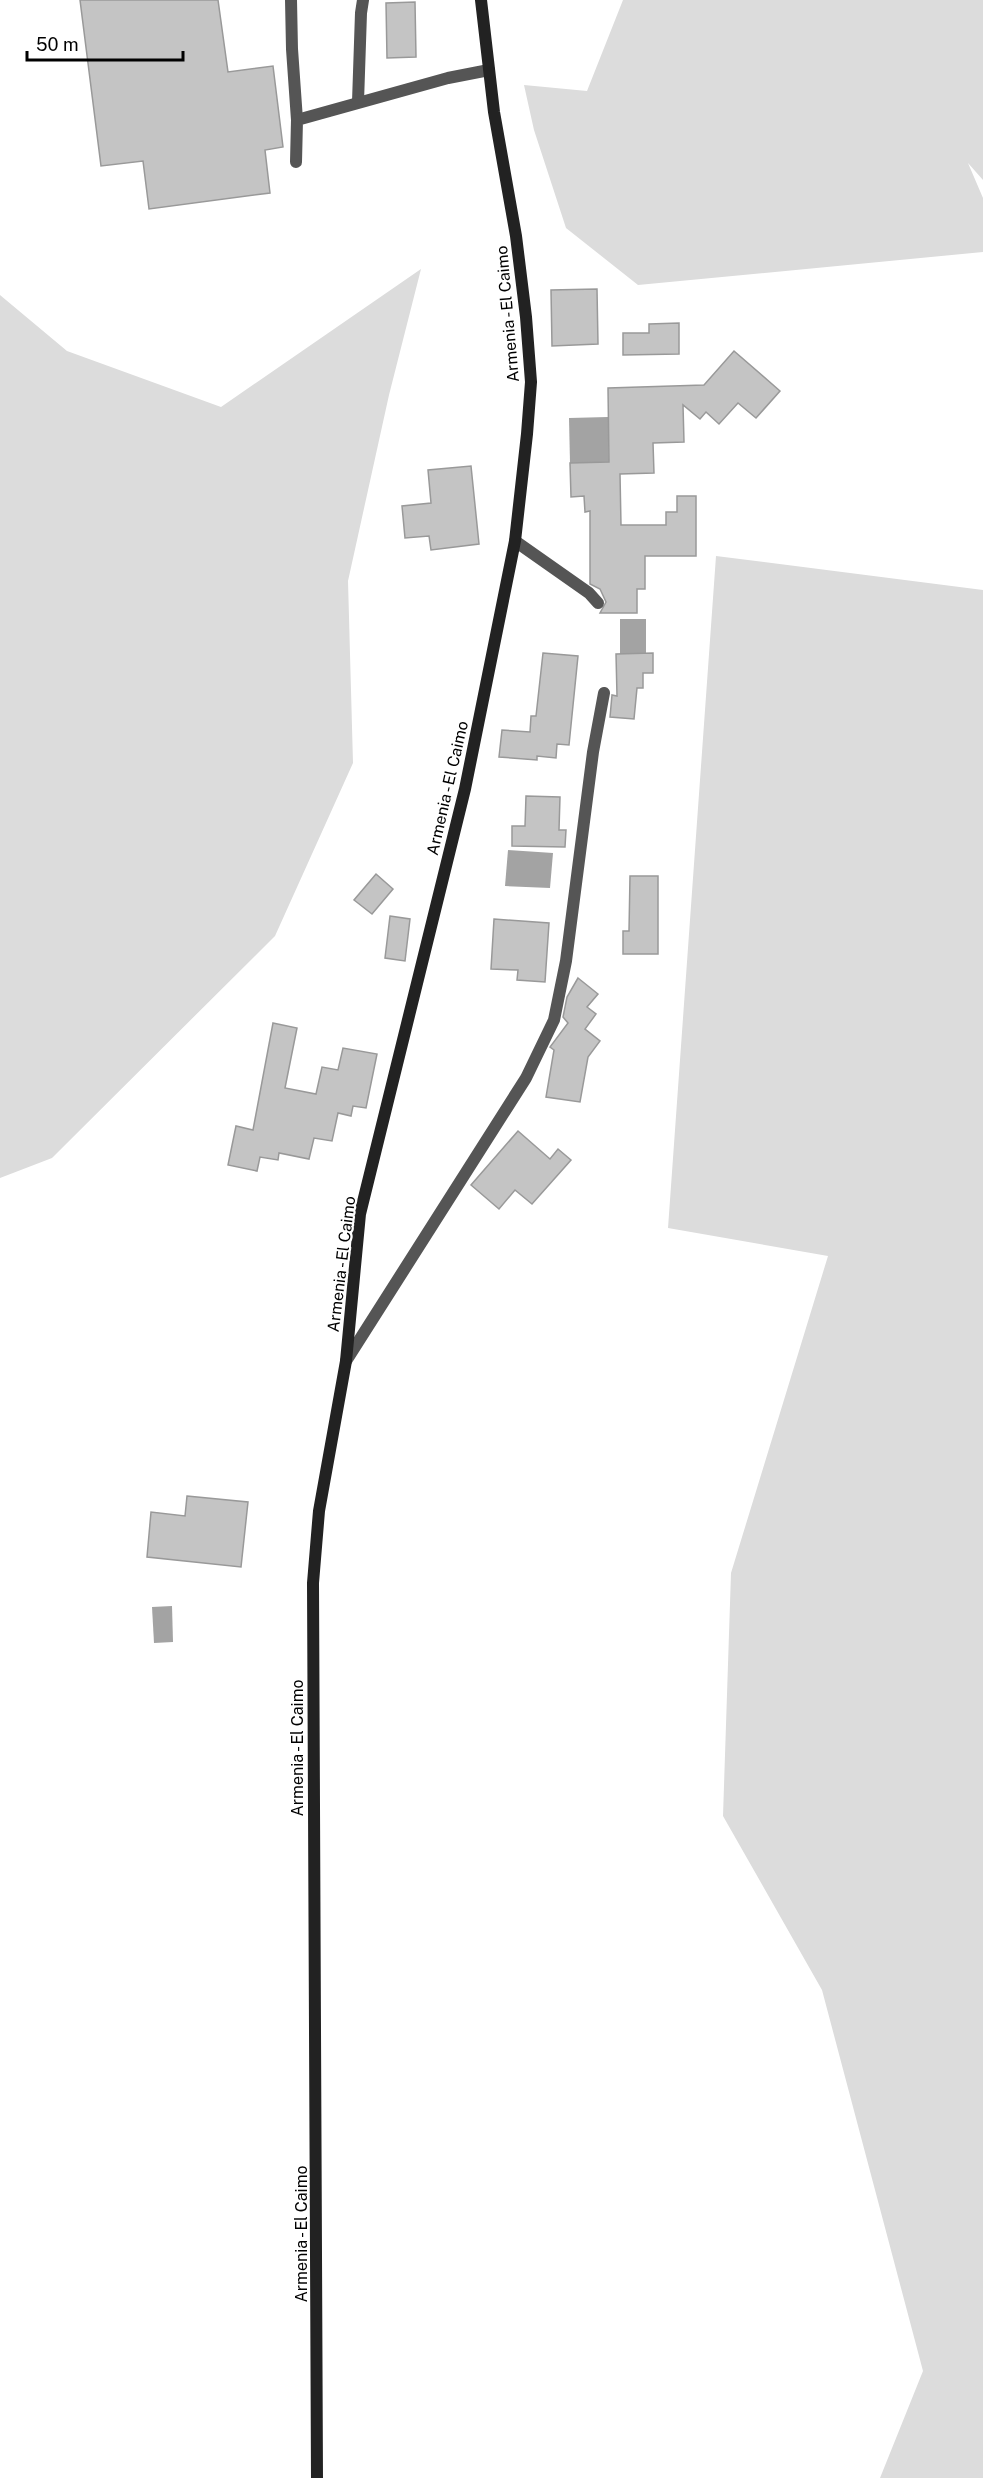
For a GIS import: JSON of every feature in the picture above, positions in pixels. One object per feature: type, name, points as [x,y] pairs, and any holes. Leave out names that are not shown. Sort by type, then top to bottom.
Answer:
[{"type":"main road","name":"Armenia - El Caimo","points":[[317,2478],[313,1583],[319,1511],[346,1361],[360,1214],[465,789],[515,541],[531,382],[516,236],[494,112],[481,0]]},
{"type":"street","points":[[291,0],[297,120],[296,162]]},
{"type":"street","points":[[358,102],[363,0]]},
{"type":"street","points":[[297,120],[358,102],[489,70]]},
{"type":"street","points":[[515,541],[589,593],[598,603]]},
{"type":"street","points":[[346,1361],[526,1078],[554,1020],[566,961],[593,752],[604,693]]},
{"type":"shaded area","points":[[623,0],[983,0],[983,180],[968,163],[983,198],[983,252],[638,285],[566,228],[534,130],[524,85],[587,91]]},
{"type":"shaded area","points":[[421,269],[389,395],[348,581],[353,763],[275,936],[52,1158],[0,1178],[0,295],[67,351],[221,407]]},
{"type":"shaded area","points":[[608,417],[609,462],[570,463],[569,418]]},
{"type":"shaded area","points":[[716,556],[983,590],[983,2478],[880,2478],[923,2371],[822,1990],[723,1816],[731,1573],[828,1256],[668,1228]]},
{"type":"shaded area","points":[[620,619],[646,619],[646,653],[620,654]]},
{"type":"shaded area","points":[[508,850],[553,853],[550,888],[505,886]]},
{"type":"shaded area","points":[[172,1606],[173,1642],[154,1643],[152,1607]]},
{"type":"building","points":[[80,0],[218,0],[228,72],[273,66],[283,147],[265,150],[270,193],[149,209],[143,161],[101,166]]},
{"type":"building","points":[[415,2],[416,57],[387,58],[386,3]]},
{"type":"building","points":[[597,289],[598,344],[552,346],[551,290]]},
{"type":"building","points":[[679,323],[679,354],[623,355],[623,333],[649,333],[649,324]]},
{"type":"building","points":[[734,351],[780,391],[756,418],[738,403],[719,424],[706,412],[700,419],[683,405],[684,442],[653,443],[654,473],[620,474],[621,525],[666,525],[666,512],[677,512],[677,496],[696,496],[696,556],[645,556],[645,589],[637,589],[637,613],[600,613],[606,602],[600,589],[590,584],[590,511],[585,512],[584,496],[571,497],[570,463],[609,462],[608,388],[704,385]]},
{"type":"building","points":[[471,466],[479,544],[431,550],[429,536],[405,538],[402,506],[431,503],[428,470]]},
{"type":"building","points":[[543,653],[578,656],[569,745],[557,744],[556,758],[537,756],[537,760],[499,757],[502,730],[530,732],[531,716],[536,716]]},
{"type":"building","points":[[653,653],[653,673],[643,673],[643,688],[637,688],[634,719],[610,717],[612,695],[617,696],[616,654]]},
{"type":"building","points":[[526,796],[560,797],[559,830],[566,830],[565,847],[512,846],[512,826],[525,826]]},
{"type":"building","points":[[376,874],[393,889],[372,914],[354,900]]},
{"type":"building","points":[[630,876],[658,876],[658,954],[623,954],[623,931],[629,931]]},
{"type":"building","points":[[390,916],[410,919],[405,961],[385,958]]},
{"type":"building","points":[[494,919],[549,923],[545,982],[517,980],[518,970],[491,969]]},
{"type":"building","points":[[578,978],[598,994],[587,1007],[596,1014],[585,1029],[600,1041],[588,1057],[580,1102],[546,1097],[554,1050],[550,1047],[568,1023],[563,1017],[567,997]]},
{"type":"building","points":[[273,1023],[297,1028],[285,1088],[316,1094],[322,1067],[338,1070],[343,1048],[377,1054],[366,1108],[353,1106],[351,1116],[338,1113],[332,1141],[314,1138],[309,1159],[279,1153],[278,1160],[260,1157],[257,1171],[228,1165],[236,1126],[253,1130]]},
{"type":"building","points":[[518,1131],[550,1159],[558,1149],[571,1160],[532,1204],[515,1190],[499,1209],[471,1185]]},
{"type":"building","points":[[187,1496],[248,1502],[241,1567],[147,1557],[151,1512],[185,1516]]}]
